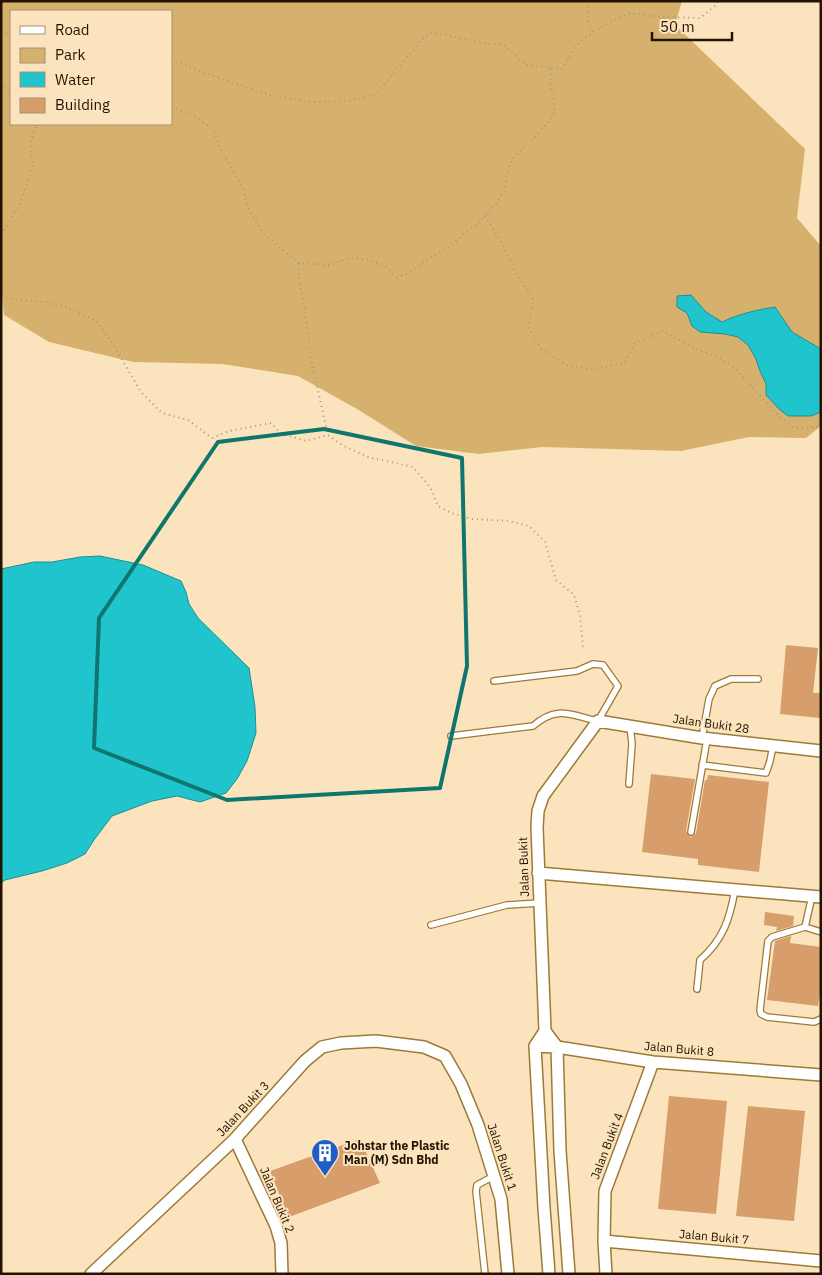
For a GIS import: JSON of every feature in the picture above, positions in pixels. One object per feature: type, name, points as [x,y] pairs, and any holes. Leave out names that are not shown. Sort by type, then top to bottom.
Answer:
[{"type":"street","name":"Jalan Bukit 28","points":[[598,721],[704,738],[821,751]]},
{"type":"street","name":"Jalan Bukit","points":[[544,1031],[538,873],[538,811],[543,796],[598,721]]},
{"type":"street","points":[[538,873],[816,897]]},
{"type":"street","points":[[550,1274],[544,1208],[535,1046],[544,1031],[557,1047],[560,1151],[569,1274]]},
{"type":"street","name":"Jalan Bukit 3","points":[[91,1274],[235,1140],[304,1061],[322,1047],[341,1042],[376,1041],[424,1047],[445,1056]]},
{"type":"street","name":"Jalan Bukit 8","points":[[535,1046],[557,1047],[653,1062],[821,1075]]},
{"type":"street","name":"Jalan Bukit 1","points":[[445,1056],[461,1084],[478,1125],[501,1199],[508,1274]]},
{"type":"street","name":"Jalan Bukit 4","points":[[606,1274],[604,1241],[605,1191],[653,1062]]},
{"type":"street","name":"Jalan Bukit 2","points":[[235,1140],[276,1226],[281,1243],[282,1274]]},
{"type":"street","name":"Jalan Bukit 7","points":[[604,1241],[821,1261]]},
{"type":"lane","points":[[450,736],[533,726],[551,714],[566,713],[598,721],[618,686],[604,665],[593,664],[577,670],[494,681]]},
{"type":"lane","points":[[691,832],[702,765],[709,699],[715,686],[731,679],[758,680]]},
{"type":"lane","points":[[629,784],[632,744],[630,726]]},
{"type":"lane","points":[[702,765],[766,773],[772,746]]},
{"type":"lane","points":[[697,989],[700,960],[710,951],[722,935],[735,889]]},
{"type":"lane","points":[[805,927],[816,897]]},
{"type":"lane","points":[[431,925],[507,905],[539,903]]},
{"type":"lane","points":[[821,932],[805,927],[772,937],[768,941],[760,1010],[761,1014],[767,1017],[814,1022],[821,1019]]},
{"type":"lane","points":[[485,1274],[476,1191],[477,1185],[494,1176]]},
{"type":"path","points":[[588,1],[588,21],[589,26],[594,32]]},
{"type":"path","points":[[172,60],[270,95],[311,102],[349,100],[376,94],[421,40],[432,32],[483,43],[504,45],[526,64],[562,68],[579,42],[606,24],[630,13],[658,17],[700,18],[716,5],[717,1]]},
{"type":"path","points":[[172,108],[190,112],[213,129],[220,148],[243,189],[248,208],[264,234],[298,263],[328,265],[350,258],[369,260],[383,265],[397,277],[407,274],[431,257],[450,247],[468,229],[478,223],[496,204],[504,192],[512,159],[553,116],[555,105],[551,89],[550,67]]},
{"type":"path","points":[[1,234],[21,201],[33,167],[30,145],[37,125]]},
{"type":"path","points":[[484,216],[502,244],[519,278],[533,298],[528,328],[542,349],[567,365],[592,369],[624,363],[635,343],[662,331],[695,349],[715,356],[732,365],[776,413],[794,428],[821,427]]},
{"type":"path","points":[[298,263],[311,360],[328,435],[342,445],[368,458],[413,467],[430,487],[438,506],[451,513],[472,519],[509,521],[529,526],[545,542],[556,580],[574,595],[580,615],[583,647]]},
{"type":"path","points":[[1,298],[46,302],[67,308],[97,321],[141,392],[162,413],[188,420],[212,438],[229,431],[270,423],[280,433],[306,441],[328,435]]},
{"type":"highlighted area","points":[[324,429],[462,458],[467,666],[440,788],[227,800],[94,748],[99,618],[218,442]]},
{"type":"green space","points":[[1,1],[682,1],[675,25],[805,149],[797,218],[821,246],[821,426],[806,438],[749,437],[681,451],[542,447],[479,454],[416,446],[357,409],[298,376],[222,364],[133,362],[49,342],[4,315],[1,280]]},
{"type":"water","points":[[691,295],[706,312],[722,322],[761,309],[775,307],[792,332],[821,349],[821,412],[811,416],[788,416],[779,409],[766,395],[766,384],[748,345],[738,337],[700,332],[692,326],[687,313],[677,307],[677,296]]},
{"type":"water","points":[[100,556],[143,565],[181,581],[189,604],[198,618],[249,668],[255,707],[256,733],[247,761],[237,779],[226,793],[200,802],[177,796],[152,801],[112,816],[85,854],[67,863],[5,880],[1,883],[1,569],[34,562],[52,562]]},
{"type":"building","points":[[786,645],[818,648],[813,693],[821,693],[820,718],[780,714]]},
{"type":"building","points":[[651,774],[695,779],[686,831],[691,837],[696,833],[705,780],[707,780],[708,775],[769,782],[759,872],[698,865],[698,859],[642,852]]},
{"type":"building","points":[[765,912],[794,916],[793,926],[776,931],[777,927],[764,925]]},
{"type":"building","points":[[791,936],[790,943],[821,947],[821,986],[818,1006],[767,1000],[775,941]]},
{"type":"building","points":[[669,1096],[727,1101],[716,1214],[658,1209]]},
{"type":"building","points":[[748,1106],[805,1111],[794,1221],[736,1216]]},
{"type":"building","name":"Johstar the Plastic Man (M) Sdn Bhd","points":[[360,1139],[380,1183],[289,1217],[270,1171]]},
{"type":"place","name":"Johstar the Plastic Man (M) Sdn Bhd","points":[[325,1177]]}]
